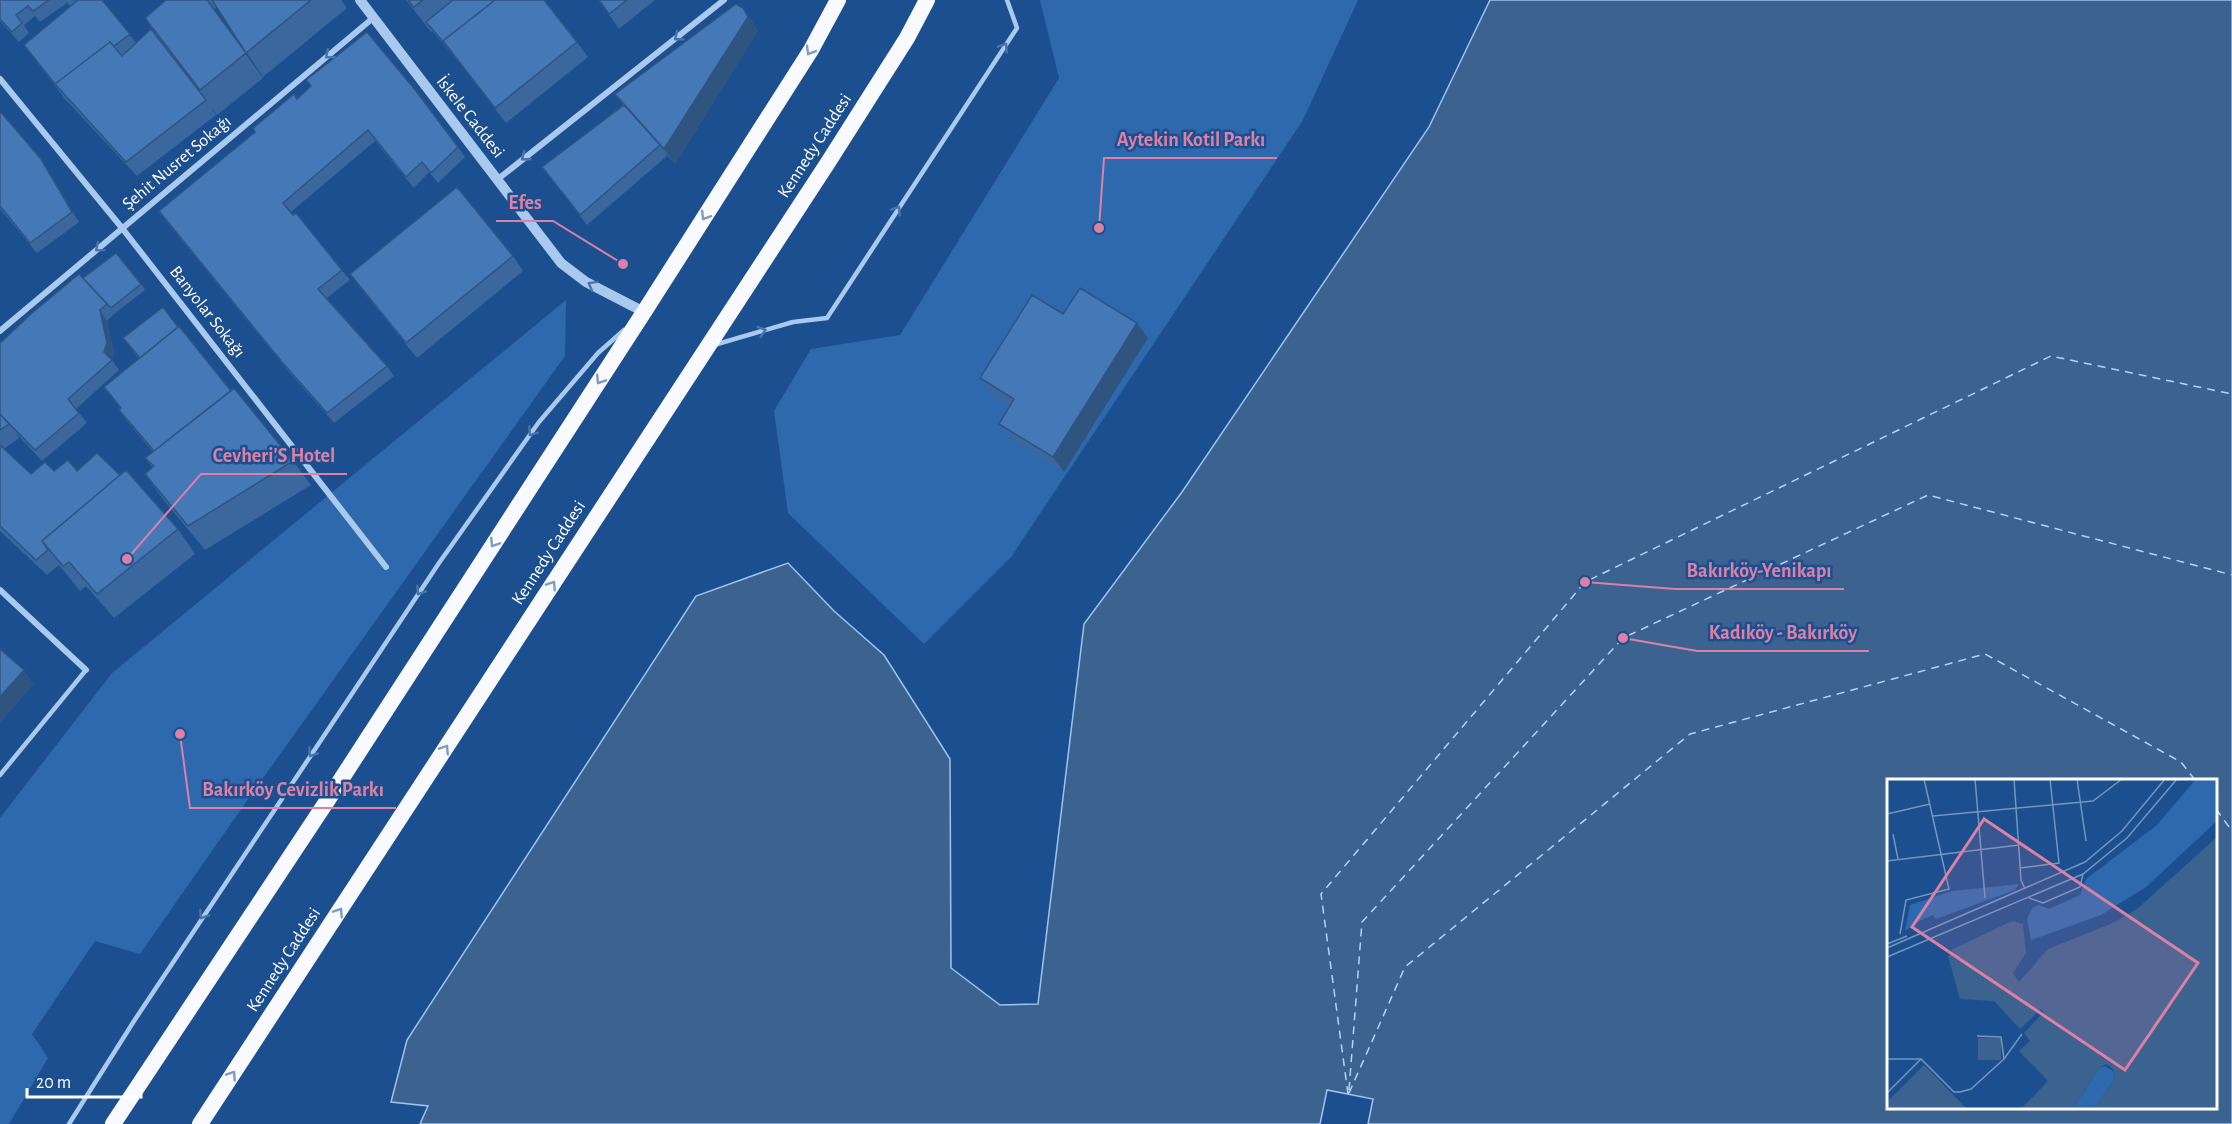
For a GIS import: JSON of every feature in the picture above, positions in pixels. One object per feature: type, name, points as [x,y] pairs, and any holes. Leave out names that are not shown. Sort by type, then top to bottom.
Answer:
[{"type":"highway","points":[[113,1124],[322,808],[644,312],[811,50],[838,0]]},
{"type":"highway","name":"Kennedy Caddesi","points":[[200,1124],[895,57],[927,0]]},
{"type":"street","name":"İskele Caddesi","points":[[360,0],[561,263],[586,282],[644,312]]},
{"type":"street","points":[[498,179],[724,0]]},
{"type":"street","name":"Şehit Nusret Sokağı","points":[[0,331],[373,18]]},
{"type":"street","name":"Banyolar Sokağı","points":[[0,79],[122,228],[386,567]]},
{"type":"street","points":[[0,590],[86,670]]},
{"type":"lane","points":[[706,348],[793,322],[826,318],[1017,28],[1007,0]]},
{"type":"lane","points":[[69,1124],[207,910],[459,535],[539,422],[598,353],[644,312]]},
{"type":"lane","points":[[0,775],[86,670]]},
{"type":"shaded area","points":[[1040,0],[1358,0],[1303,120],[1011,557],[924,644],[788,513],[774,411],[811,349],[900,335],[1059,78]]},
{"type":"shaded area","points":[[1490,0],[2232,0],[2232,1124],[1368,1124],[1373,1099],[1327,1090],[1320,1124],[420,1124],[428,1106],[391,1102],[407,1040],[696,596],[788,563],[834,611],[884,655],[950,759],[951,968],[1000,1005],[1038,1004],[1084,624],[1182,492],[1429,127]]},
{"type":"shaded area","points":[[566,300],[565,356],[140,954],[95,941],[32,1034],[48,1058],[9,1124],[0,1124],[0,818],[112,673]]},
{"type":"building","points":[[0,0],[49,0],[33,11],[28,6],[16,15],[22,23],[12,32],[0,19]]},
{"type":"building","points":[[78,0],[102,0],[130,34],[114,46],[110,42],[55,84],[24,45]]},
{"type":"building","points":[[166,0],[207,0],[246,53],[200,90],[145,18]]},
{"type":"building","points":[[212,0],[311,0],[246,53]]},
{"type":"building","points":[[408,0],[423,0],[414,7]]},
{"type":"building","points":[[453,0],[495,0],[443,41],[446,45],[426,22]]},
{"type":"building","points":[[495,0],[544,0],[577,42],[495,108],[443,41]]},
{"type":"building","points":[[599,0],[627,0],[609,14]]},
{"type":"building","points":[[736,4],[743,8],[748,17],[664,149],[615,94]]},
{"type":"building","points":[[151,29],[206,100],[126,162],[55,84],[110,42],[122,56]]},
{"type":"building","points":[[367,32],[416,91],[458,147],[431,173],[422,162],[406,177],[368,130],[283,203],[293,215],[296,213],[342,270],[318,289],[387,366],[327,413],[282,362],[159,211],[255,132],[253,128],[294,94],[297,99],[311,86],[306,80]]},
{"type":"building","points":[[624,105],[660,145],[580,215],[542,167]]},
{"type":"building","points":[[0,111],[41,159],[72,212],[30,243],[0,206]]},
{"type":"building","points":[[457,187],[513,256],[406,343],[350,274]]},
{"type":"building","points":[[116,253],[141,284],[111,308],[83,278]]},
{"type":"building","points":[[79,274],[107,304],[100,310],[107,343],[104,352],[112,360],[68,399],[79,413],[35,450],[0,414],[0,343]]},
{"type":"building","points":[[1080,288],[1137,323],[1053,457],[999,424],[1014,399],[980,378],[1032,295],[1063,314]]},
{"type":"building","points":[[163,307],[178,327],[140,358],[123,338]]},
{"type":"building","points":[[179,326],[231,391],[154,451],[119,410],[121,408],[104,387]]},
{"type":"building","points":[[234,388],[293,461],[188,526],[145,474],[154,466],[145,458]]},
{"type":"building","points":[[0,414],[9,424],[0,430]]},
{"type":"building","points":[[0,445],[31,474],[45,462],[54,471],[68,460],[77,471],[97,453],[120,475],[42,541],[48,550],[36,560],[0,526]]},
{"type":"building","points":[[126,470],[178,529],[97,594],[69,562],[63,566],[42,541]]},
{"type":"building","points":[[0,649],[24,670],[0,697]]},
{"type":"ferry route","points":[[1348,1094],[1321,894],[1585,582],[2051,356],[2232,394]]},
{"type":"ferry route","points":[[1349,1090],[1362,922],[1623,638],[1928,495],[2232,575]]},
{"type":"ferry route","points":[[1349,1093],[1405,967],[1690,734],[1985,654],[2181,762],[2194,779]]},
{"type":"ferry route","points":[[2217,810],[2232,831]]},
{"type":"place","name":"Aytekin Kotil Parkı","points":[[1099,228]]},
{"type":"place","name":"Efes","points":[[623,264]]},
{"type":"place","name":"Cevheri'S Hotel","points":[[127,559]]},
{"type":"place","name":"Bakırköy-Yenikapı","points":[[1585,582]]},
{"type":"place","name":"Kadıköy - Bakırköy","points":[[1623,638]]},
{"type":"place","name":"Bakırköy Cevizlik Parkı","points":[[180,734]]}]
